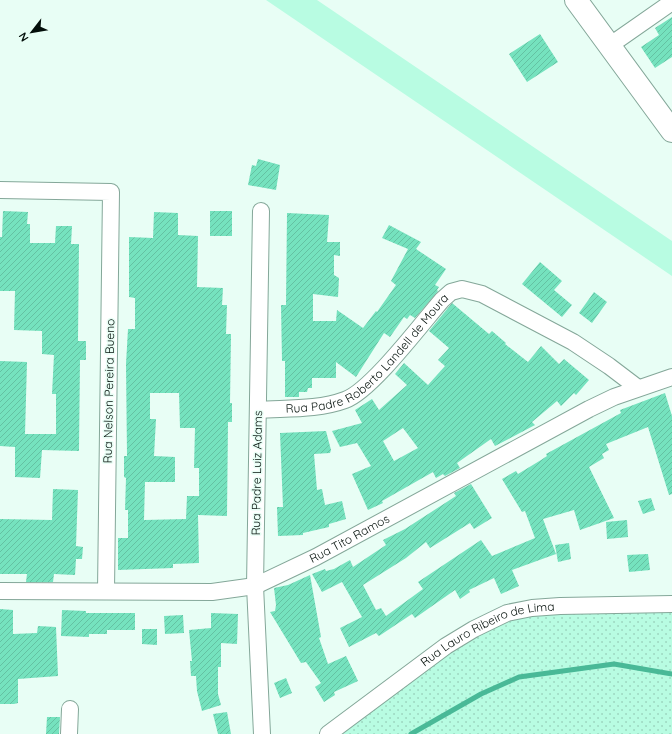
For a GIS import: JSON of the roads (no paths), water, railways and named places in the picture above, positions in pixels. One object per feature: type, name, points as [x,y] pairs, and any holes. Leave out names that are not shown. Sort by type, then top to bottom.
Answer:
[{"type":"main road","points":[[576,0],[672,131]]},
{"type":"street","points":[[609,46],[672,2]]},
{"type":"street","name":"Rua Nelson Pereira Bueno","points":[[0,190],[112,192],[106,591]]},
{"type":"street","name":"Rua Padre Luiz Adams","points":[[261,211],[255,586],[262,734]]},
{"type":"street","name":"Rua Padre Roberto Landell de Moura","points":[[258,410],[313,407],[347,400],[370,383],[442,300],[451,292],[462,289],[482,294],[573,342],[609,366],[638,388]]},
{"type":"street","name":"Rua Tito Ramos","points":[[0,591],[212,592],[255,586],[316,557],[589,409],[638,388],[670,383]]},
{"type":"street","name":"Rua Lauro Ribeiro de Lima","points":[[328,734],[446,646],[474,629],[507,613],[532,608],[560,606],[672,604]]},
{"type":"street","points":[[69,734],[70,709]]},
{"type":"waterway","points":[[411,734],[481,694],[519,677],[614,664],[672,674]]}]
